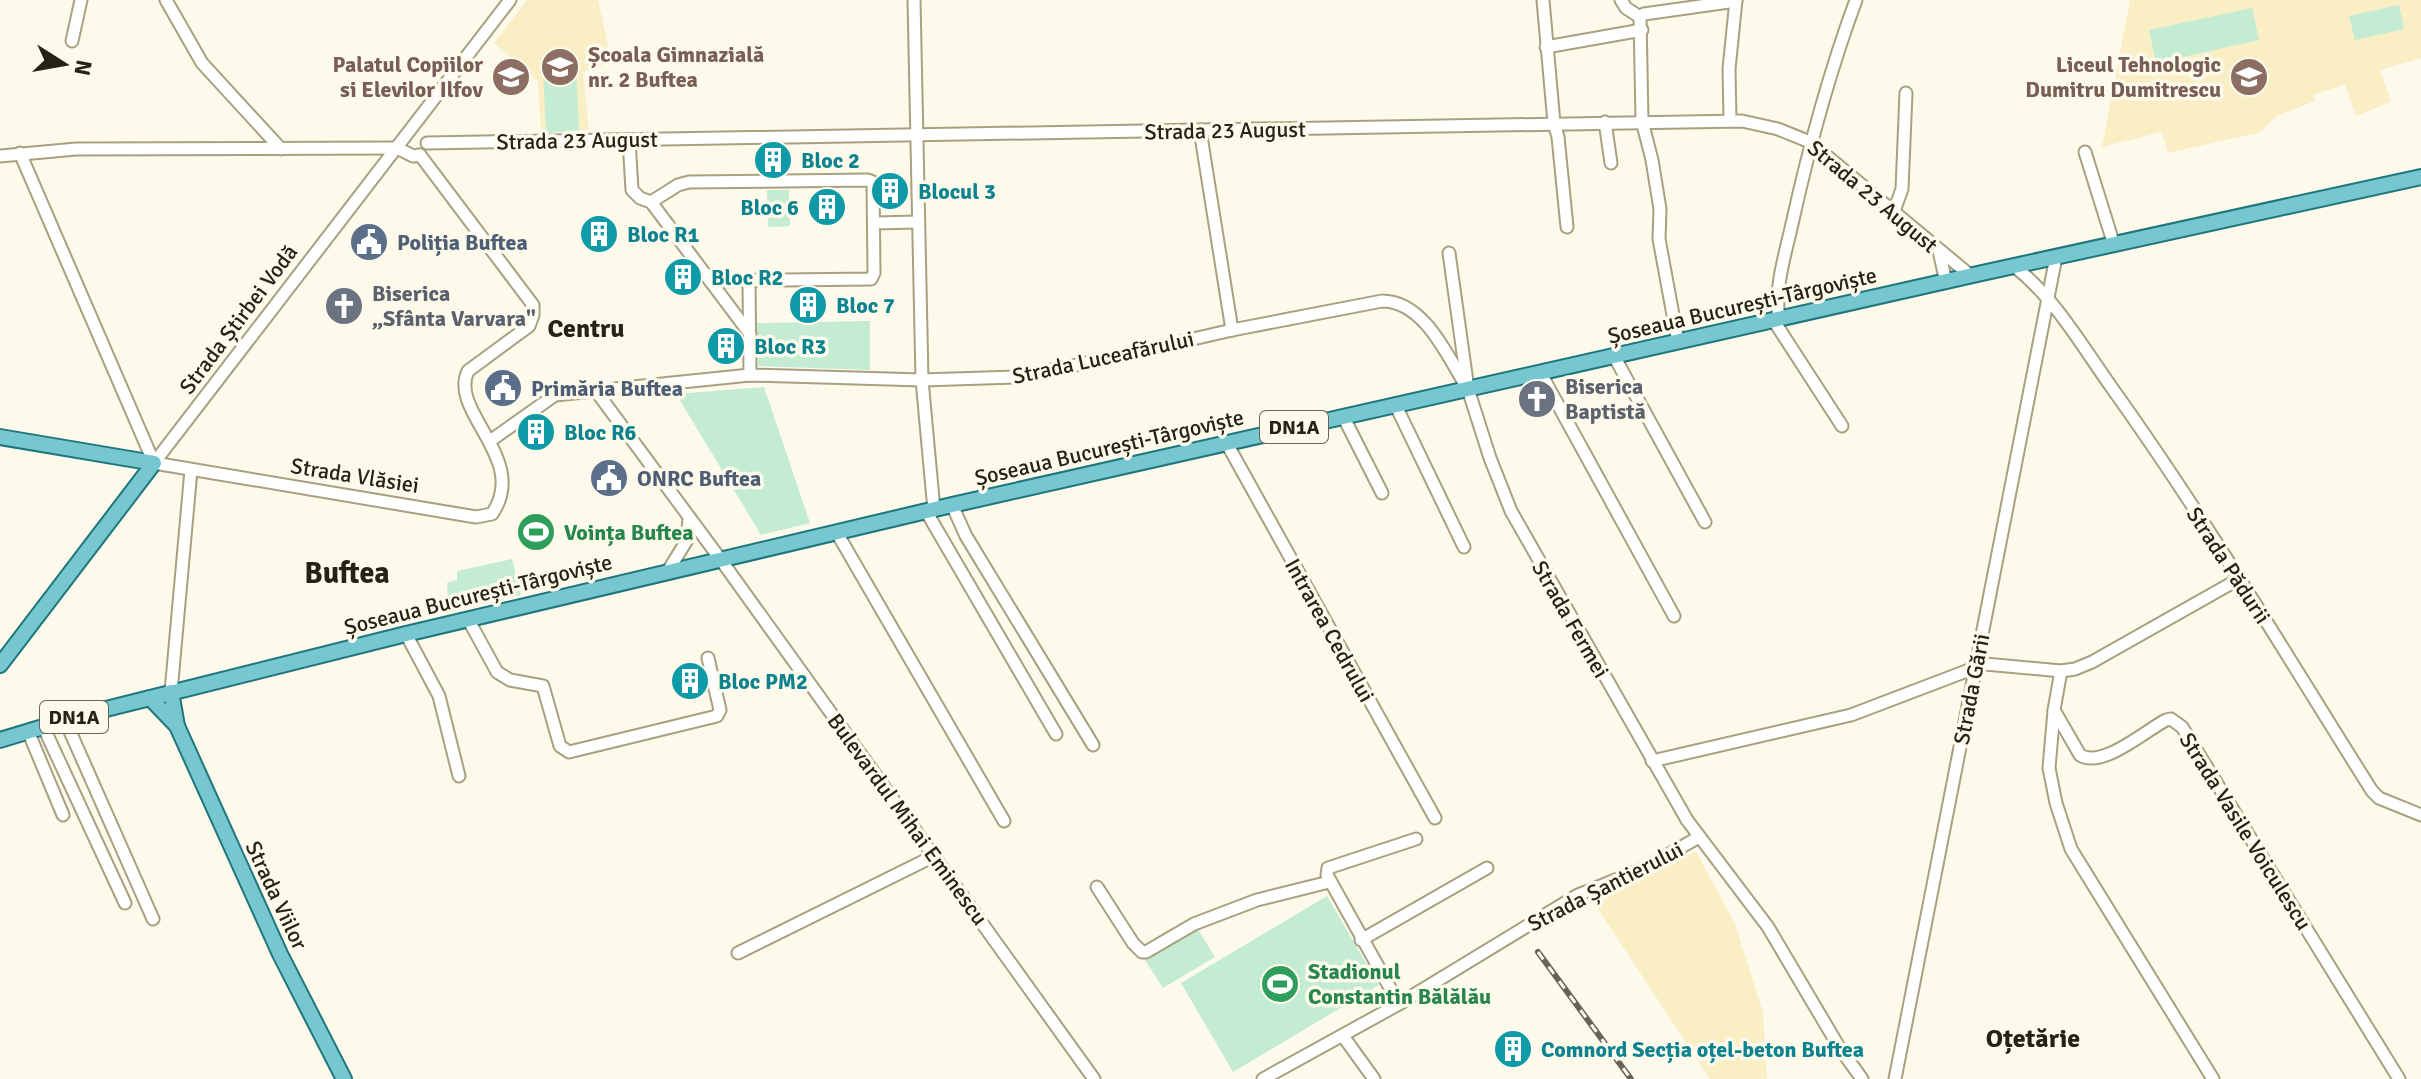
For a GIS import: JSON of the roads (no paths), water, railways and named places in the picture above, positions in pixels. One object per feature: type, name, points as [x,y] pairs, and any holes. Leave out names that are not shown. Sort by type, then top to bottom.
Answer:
[{"type":"main road","name":"Șoseaua București-Târgoviște","points":[[0,740],[171,692],[668,571],[1395,404],[2421,177]]},
{"type":"main road","name":"Strada Vlăsiei","points":[[0,437],[154,463]]},
{"type":"main road","name":"Strada Știrbei Vodă","points":[[0,665],[154,463]]},
{"type":"main road","name":"Strada Viilor","points":[[171,692],[177,726],[280,954],[344,1079]]},
{"type":"main road","name":"Strada Viilor","points":[[150,698],[177,726]]},
{"type":"street","points":[[72,41],[81,0]]},
{"type":"street","points":[[166,0],[202,63],[281,149]]},
{"type":"street","name":"Strada Știrbei Vodă","points":[[154,463],[510,0]]},
{"type":"street","points":[[914,0],[917,222],[930,511],[1056,734]]},
{"type":"street","points":[[1543,0],[1567,227]]},
{"type":"street","points":[[1621,0],[1626,8],[1640,17],[1642,121],[1652,160],[1661,220],[1659,239],[1678,342]]},
{"type":"street","points":[[1640,17],[1736,0],[1729,69],[1730,120]]},
{"type":"street","points":[[1842,426],[1776,321],[1781,275],[1810,142],[1856,0]]},
{"type":"street","points":[[1546,47],[1642,30]]},
{"type":"street","points":[[1894,211],[1902,189],[1906,93]]},
{"type":"street","name":"Strada 23 August","points":[[427,143],[1730,120],[1762,124],[1810,142],[1971,276]]},
{"type":"street","points":[[1605,122],[1611,163]]},
{"type":"street","points":[[1,152],[397,148],[413,156],[420,155],[427,143],[425,136],[413,126]]},
{"type":"street","points":[[1200,130],[1232,330]]},
{"type":"street","points":[[629,140],[632,190],[640,198],[651,202],[750,334]]},
{"type":"street","points":[[2085,152],[2114,245]]},
{"type":"street","points":[[20,153],[154,463]]},
{"type":"street","name":"Strada Vlăsiei","points":[[154,463],[482,517],[495,509],[501,482],[500,466],[490,441],[467,401],[464,380],[468,371],[517,337],[532,321],[533,305],[420,155]]},
{"type":"street","points":[[651,202],[678,185],[689,182],[868,180],[874,185],[874,273],[871,279],[710,281]]},
{"type":"street","points":[[874,223],[917,222]]},
{"type":"street","points":[[1939,250],[1946,282]]},
{"type":"street","points":[[1449,253],[1468,389]]},
{"type":"street","name":"Strada Gării","points":[[1895,1079],[2056,257]]},
{"type":"street","name":"Strada Pădurii","points":[[2014,266],[2048,298],[2135,421],[2372,791],[2421,815]]},
{"type":"street","points":[[749,281],[750,375]]},
{"type":"street","name":"Strada Luceafărului","points":[[490,441],[555,395],[750,375],[922,380],[1016,377],[1367,304],[1398,303],[1422,318],[1468,389]]},
{"type":"street","points":[[1614,356],[1705,522]]},
{"type":"street","points":[[1540,372],[1674,616]]},
{"type":"street","name":"Strada Fermei","points":[[1468,389],[1511,511],[1652,761],[1699,837],[1734,878],[1768,927],[1839,1047],[1862,1079]]},
{"type":"street","name":"Bulevardul Mihai Eminescu","points":[[596,391],[1094,1079]]},
{"type":"street","points":[[1395,404],[1464,547]]},
{"type":"street","points":[[1343,416],[1382,493]]},
{"type":"street","name":"Intrarea Cedrului","points":[[1226,442],[1435,818]]},
{"type":"street","name":"Strada Viilor","points":[[171,692],[191,470]]},
{"type":"street","points":[[952,505],[966,536],[1093,745]]},
{"type":"street","points":[[668,571],[687,540],[689,519]]},
{"type":"street","points":[[837,533],[1004,821]]},
{"type":"street","points":[[1652,761],[1851,715],[1985,664],[2061,671],[2075,669],[2239,579]]},
{"type":"street","points":[[468,619],[497,672],[510,680],[543,686],[560,746],[569,752],[717,716],[720,710],[708,658]]},
{"type":"street","points":[[406,634],[439,696],[459,776]]},
{"type":"street","points":[[2061,671],[2049,768],[2059,816],[2071,849],[2213,1079]]},
{"type":"street","name":"Strada Vasile Voiculescu","points":[[2054,710],[2080,755],[2090,759],[2104,757],[2166,720],[2171,719],[2182,727],[2399,1079]]},
{"type":"street","points":[[65,720],[153,919]]},
{"type":"street","points":[[36,729],[63,815]]},
{"type":"street","points":[[36,729],[125,903]]},
{"type":"street","name":"Strada Șantierului","points":[[1263,1079],[1399,1004],[1578,895],[1637,872],[1699,837]]},
{"type":"street","points":[[1399,1004],[1329,882],[1328,868],[1416,839]]},
{"type":"street","points":[[738,953],[934,856]]},
{"type":"street","points":[[1361,940],[1487,868]]},
{"type":"street","points":[[1097,887],[1142,952],[1153,949],[1194,924],[1257,900],[1329,882]]},
{"type":"street","points":[[1343,1036],[1374,1079]]},
{"type":"railway","points":[[1538,952],[1631,1079]]},
{"type":"place","name":"Școala Gimnazială nr. 2 Buftea","points":[[560,67]]},
{"type":"place","name":"Palatul Copiilor si Elevilor Ilfov","points":[[511,77]]},
{"type":"place","name":"Liceul Tehnologic Dumitru Dumitrescu","points":[[2249,77]]},
{"type":"place","name":"Bloc 2","points":[[773,160]]},
{"type":"place","name":"Blocul 3","points":[[890,191]]},
{"type":"place","name":"Bloc 6","points":[[827,207]]},
{"type":"place","name":"Bloc R1","points":[[599,234]]},
{"type":"place","name":"Poliția Buftea","points":[[369,242]]},
{"type":"place","name":"Bloc R2","points":[[683,277]]},
{"type":"place","name":"Bloc 7","points":[[808,305]]},
{"type":"place","name":"Biserica „Sfânta Varvara\"","points":[[344,306]]},
{"type":"place","name":"Bloc R3","points":[[726,346]]},
{"type":"place","name":"Primăria Buftea","points":[[503,388]]},
{"type":"place","name":"Biserica Baptistă","points":[[1537,399]]},
{"type":"place","name":"Bloc R6","points":[[536,432]]},
{"type":"place","name":"ONRC Buftea","points":[[609,478]]},
{"type":"place","name":"Voința Buftea","points":[[536,532]]},
{"type":"place","name":"Bloc PM2","points":[[690,681]]},
{"type":"place","name":"Stadionul Constantin Bălălău","points":[[1280,984]]},
{"type":"place","name":"Comnord Secția oțel-beton Buftea","points":[[1513,1049]]},
{"type":"district","name":"Centru","points":[[586,328]]},
{"type":"district","name":"Buftea","points":[[347,573]]},
{"type":"district","name":"Oțetărie","points":[[2033,1038]]}]
